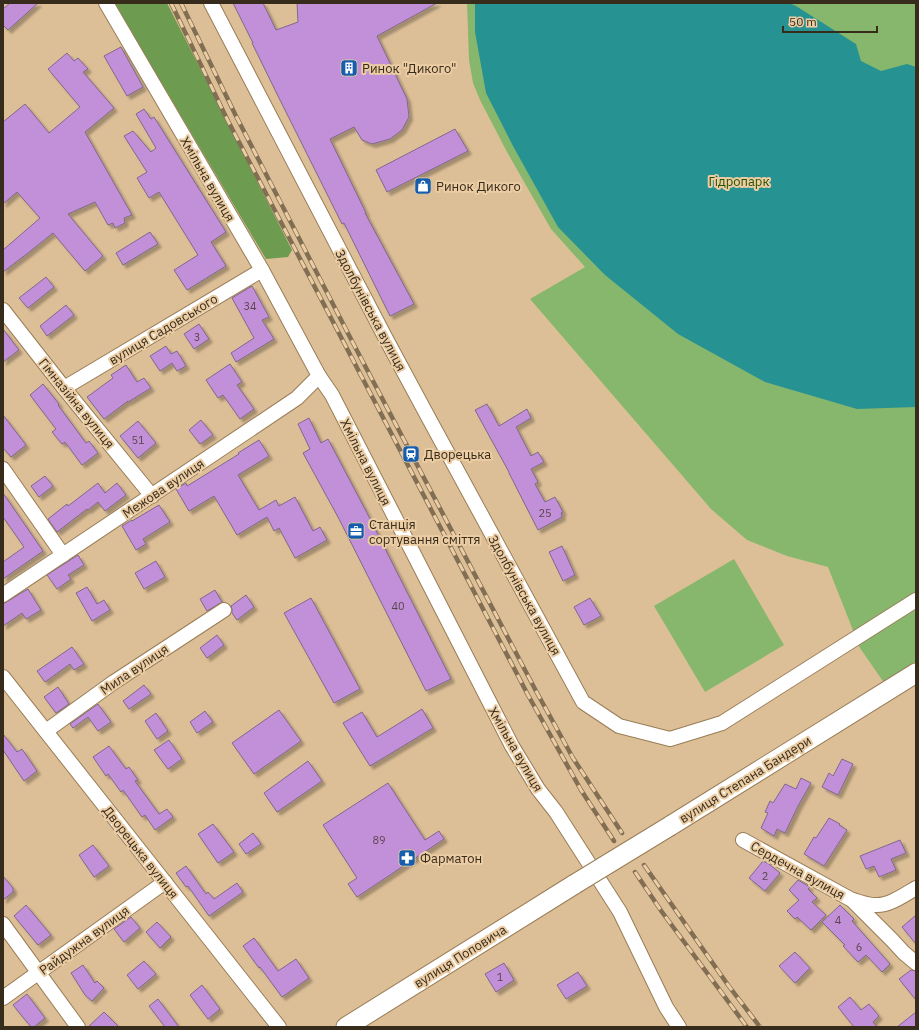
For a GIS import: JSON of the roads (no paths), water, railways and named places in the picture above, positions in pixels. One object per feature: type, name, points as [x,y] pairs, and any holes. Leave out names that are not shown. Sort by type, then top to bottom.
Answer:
[{"type":"main road","name":"вулиця Степана Бандери","points":[[575,884],[916,673]]},
{"type":"main road","name":"вулиця Поповича","points":[[346,1027],[575,884]]},
{"type":"street","name":"Хмільна вулиця","points":[[106,3],[262,270],[318,376],[332,395],[512,746],[538,789],[556,812],[620,912],[666,1007],[680,1027]]},
{"type":"street","name":"Здолбунівська вулиця","points":[[211,3],[384,337],[583,702],[619,726],[670,739],[722,723],[916,600]]},
{"type":"street","name":"вулиця Садовського","points":[[64,388],[262,270]]},
{"type":"street","name":"Гімназійна вулиця","points":[[3,310],[152,496]]},
{"type":"street","name":"Межова вулиця","points":[[3,595],[297,398],[318,376]]},
{"type":"street","points":[[3,469],[63,555]]},
{"type":"street","name":"Мила вулиця","points":[[46,731],[114,682],[224,610]]},
{"type":"street","name":"Дворецька вулиця","points":[[3,677],[279,1027]]},
{"type":"street","name":"Сердечна вулиця","points":[[743,840],[852,900],[904,953],[916,963]]},
{"type":"street","name":"Райдужна вулиця","points":[[3,998],[165,882]]},
{"type":"street","name":"Сердечна вулиця","points":[[852,900],[876,905],[904,896],[916,888]]},
{"type":"street","points":[[3,924],[78,1027]]},
{"type":"water","name":"Гідропарк","points":[[475,3],[789,3],[856,44],[861,61],[881,71],[907,64],[916,67],[916,407],[857,409],[765,382],[678,334],[605,275],[558,227],[513,146],[486,93],[475,32]]},
{"type":"railway","points":[[171,3],[227,119],[528,695],[581,790],[614,841]]},
{"type":"railway","points":[[181,3],[235,114],[353,343],[536,691],[573,758],[622,833]]},
{"type":"railway","points":[[644,865],[728,985],[760,1027]]},
{"type":"railway","points":[[635,872],[662,912],[747,1027]]},
{"type":"place","name":"Ринок \"Дикого\"","points":[[349,68]]},
{"type":"place","name":"Ринок Дикого","points":[[423,186]]},
{"type":"place","name":"Дворецька","points":[[411,454]]},
{"type":"place","name":"Станція сортування сміття","points":[[356,531]]},
{"type":"place","name":"Фарматон","points":[[407,858]]}]
